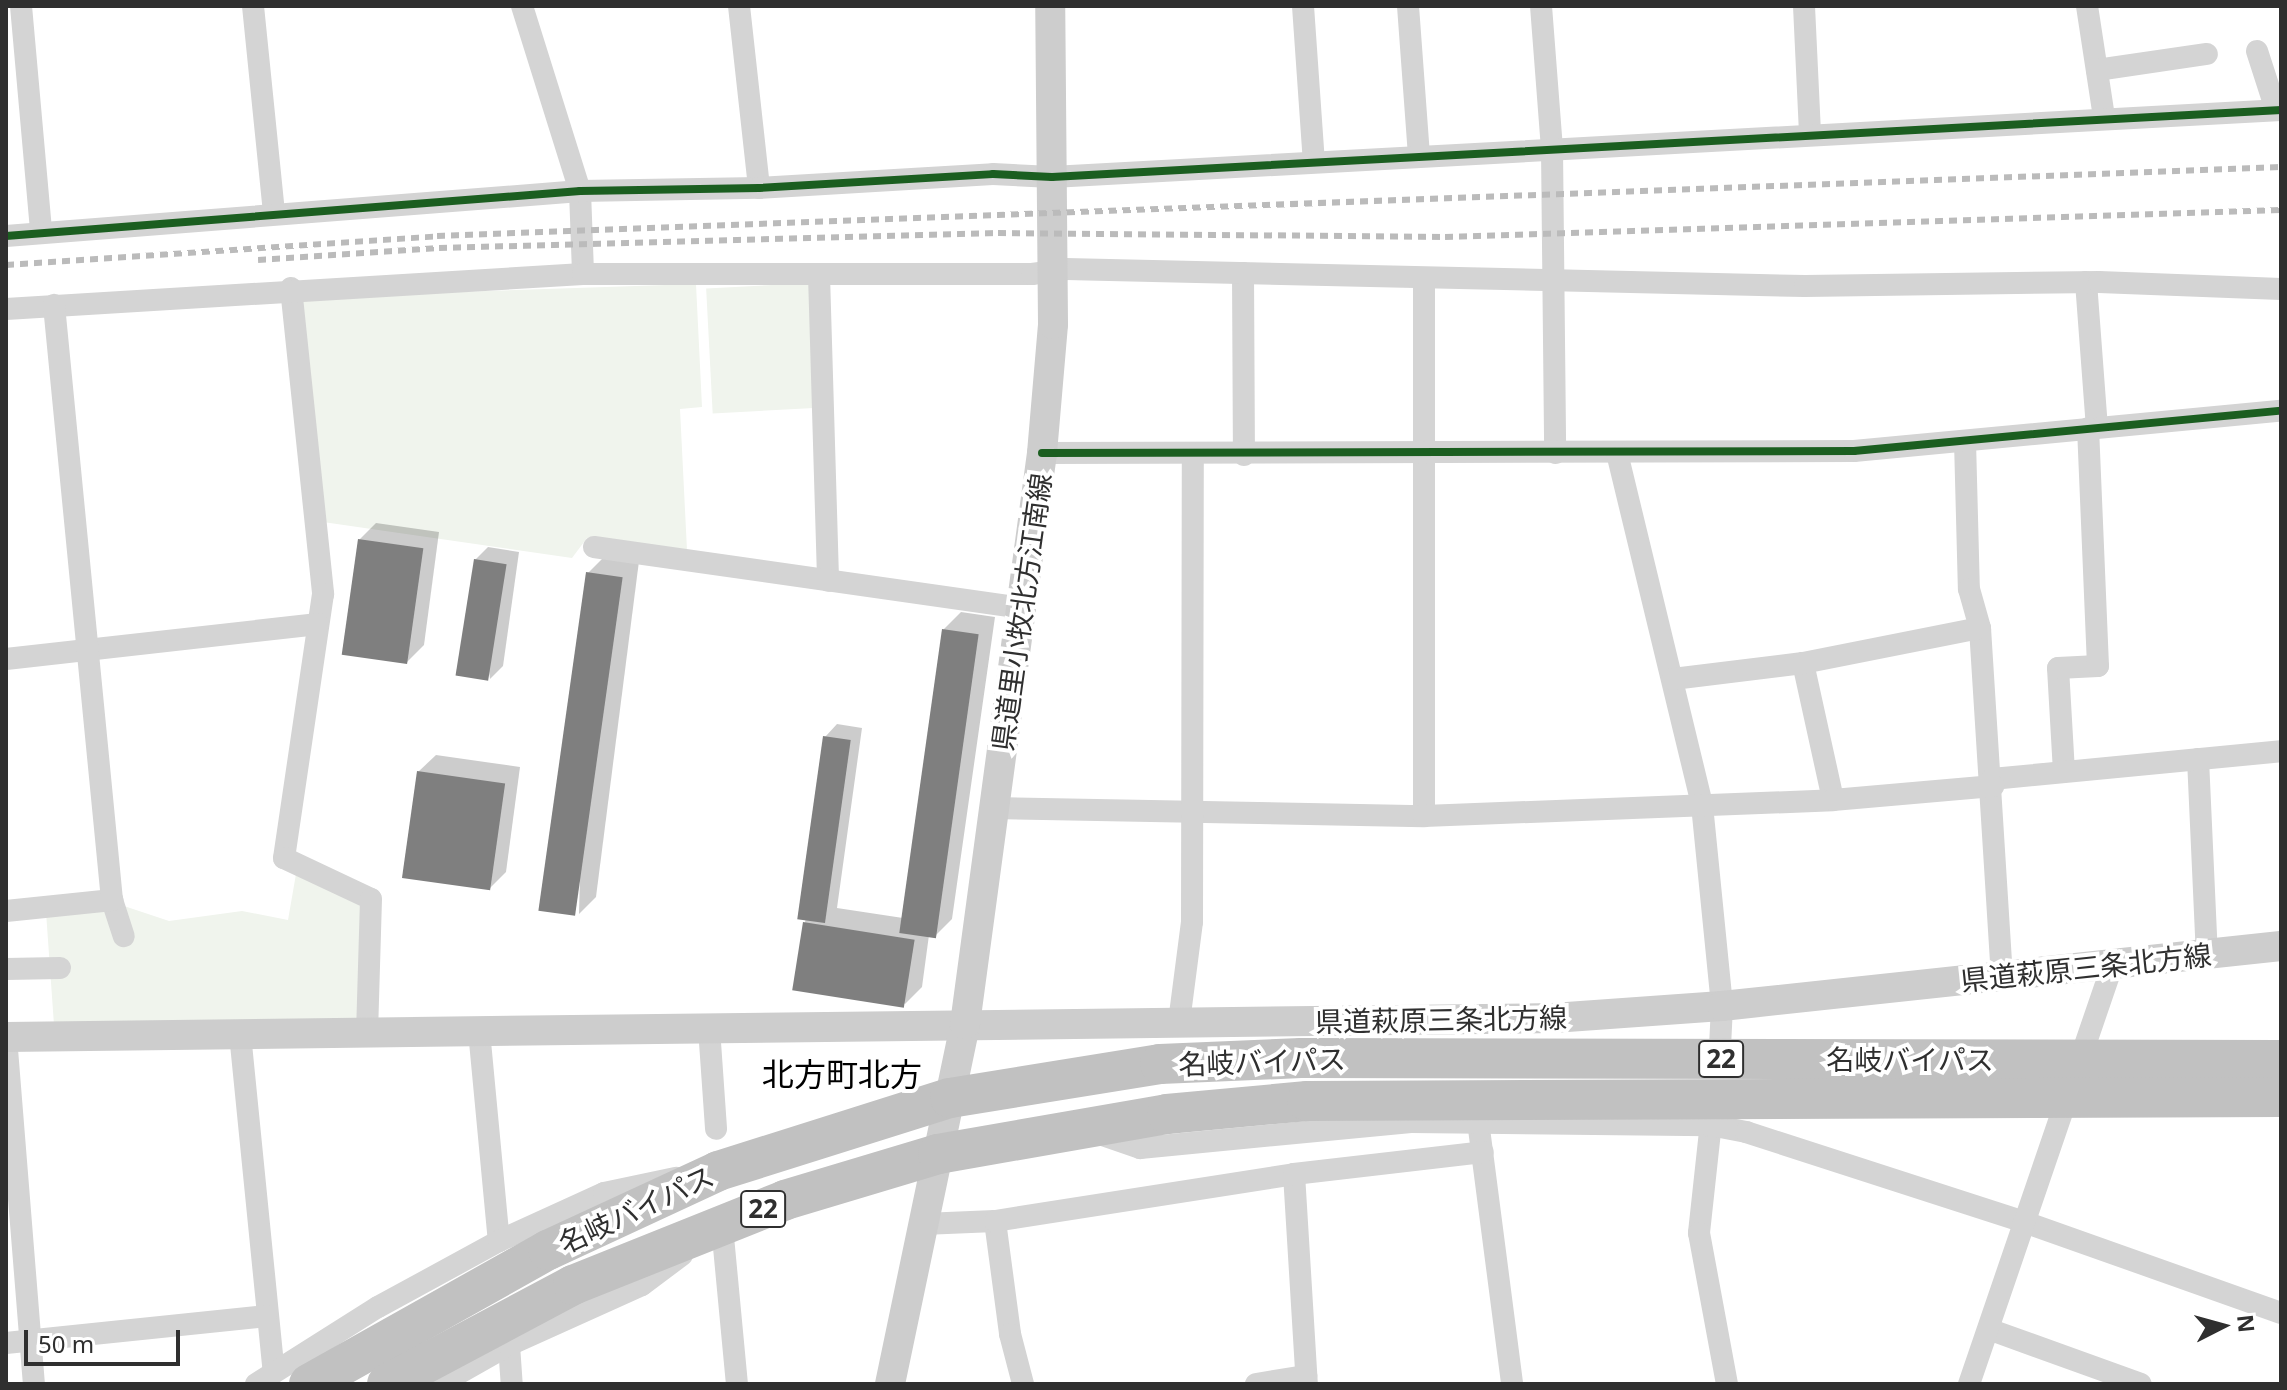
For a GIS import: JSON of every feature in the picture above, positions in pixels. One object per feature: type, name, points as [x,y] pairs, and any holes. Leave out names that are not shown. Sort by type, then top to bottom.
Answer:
[{"type":"highway","name":"名岐バイパス","points":[[280,1380],[718,1171],[950,1098],[1160,1064],[1301,1058],[2281,1060]]},
{"type":"highway","name":"名岐バイパス","points":[[387,1384],[573,1285],[785,1200],[938,1154],[1167,1114],[1307,1101],[2281,1097]]},
{"type":"main road","name":"県道里小牧北方江南線","points":[[965,1024],[1042,453],[1054,270],[1050,6]]},
{"type":"main road","name":"県道萩原三条北方線","points":[[6,1037],[1553,1018],[1722,1006],[2281,946]]},
{"type":"main road","points":[[890,1384],[965,1024]]},
{"type":"street","points":[[21,6],[41,232]]},
{"type":"street","points":[[253,6],[274,213]]},
{"type":"street","points":[[522,6],[580,191],[583,274]]},
{"type":"street","points":[[739,6],[759,188]]},
{"type":"street","points":[[1303,6],[1314,162]]},
{"type":"street","points":[[1408,6],[1419,155]]},
{"type":"street","points":[[1541,6],[1552,149],[1555,453]]},
{"type":"street","points":[[1804,6],[1810,135]]},
{"type":"street","points":[[2087,6],[2104,117]]},
{"type":"street","points":[[6,236],[580,191],[759,188],[993,174],[1052,177],[2104,117],[2278,110],[2257,51]]},
{"type":"street","points":[[2097,70],[2207,54]]},
{"type":"street","points":[[6,309],[291,288],[583,274],[819,275],[1054,270],[1805,286],[2086,282],[2281,289]]},
{"type":"street","points":[[1243,273],[1244,455]]},
{"type":"street","points":[[819,275],[828,581]]},
{"type":"street","points":[[1424,278],[1424,816]]},
{"type":"street","points":[[2064,772],[2058,668],[2098,666],[2093,427],[2086,282]]},
{"type":"street","points":[[291,288],[323,594],[284,858],[371,899],[367,1032]]},
{"type":"street","points":[[54,305],[112,900],[124,936]]},
{"type":"street","points":[[1042,453],[1425,455],[1854,451],[2281,411]]},
{"type":"street","points":[[1965,441],[1969,589],[1980,628],[2002,976]]},
{"type":"street","points":[[1617,453],[1702,805],[1724,1034],[1710,1125],[1699,1233],[1727,1384]]},
{"type":"street","points":[[1179,1022],[1192,922],[1193,811],[1189,690],[1193,454]]},
{"type":"street","points":[[594,547],[1021,608]]},
{"type":"street","points":[[6,659],[318,624]]},
{"type":"street","points":[[1673,679],[1803,663],[1980,628]]},
{"type":"street","points":[[1803,663],[1833,800]]},
{"type":"street","points":[[994,808],[1424,816],[1833,800],[2064,772],[2281,751]]},
{"type":"street","points":[[2198,759],[2207,954]]},
{"type":"street","points":[[6,911],[112,900]]},
{"type":"street","points":[[1969,1384],[1991,1330],[2113,964]]},
{"type":"street","points":[[6,969],[60,968]]},
{"type":"street","points":[[709,1028],[716,1129]]},
{"type":"street","points":[[479,1031],[499,1241]]},
{"type":"street","points":[[240,1034],[266,1316],[280,1380],[378,1307],[499,1241],[604,1193],[718,1171]]},
{"type":"street","points":[[6,1037],[34,1384]]},
{"type":"street","points":[[1081,1128],[1140,1148],[1336,1127],[1478,1121],[1710,1125],[1746,1132],[2027,1223],[2281,1313]]},
{"type":"street","points":[[1478,1121],[1512,1384]]},
{"type":"street","points":[[923,1224],[995,1221],[1294,1174],[1483,1152]]},
{"type":"street","points":[[1256,1384],[1306,1380],[1294,1174]]},
{"type":"street","points":[[995,1221],[1010,1334],[1023,1384]]},
{"type":"street","points":[[440,1384],[509,1345],[642,1285],[722,1226]]},
{"type":"street","points":[[722,1226],[737,1384]]},
{"type":"street","points":[[6,1343],[266,1316]]},
{"type":"street","points":[[1991,1330],[2141,1384]]},
{"type":"street","points":[[509,1345],[512,1384]]},
{"type":"shaded area","points":[[812,283],[819,408],[713,413],[706,289]]},
{"type":"shaded area","points":[[696,284],[702,407],[680,409],[687,550],[587,538],[572,558],[323,522],[299,303],[305,297]]},
{"type":"shaded area","points":[[296,874],[357,902],[362,909],[357,1018],[54,1025],[46,912],[118,904],[169,921],[242,911],[288,920]]},
{"type":"building","points":[[358,539],[423,548],[407,664],[342,655]]},
{"type":"building","points":[[474,559],[507,564],[488,681],[456,676]]},
{"type":"building","points":[[586,572],[623,577],[575,916],[538,911]]},
{"type":"building","points":[[942,629],[979,634],[936,938],[899,933]]},
{"type":"building","points":[[823,736],[851,740],[825,923],[797,919]]},
{"type":"building","points":[[417,771],[505,783],[490,890],[402,878]]},
{"type":"building","points":[[803,922],[915,940],[904,1008],[792,990]]},
{"type":"railway","points":[[6,265],[437,236],[2281,167]]},
{"type":"railway","points":[[258,260],[439,248],[998,233],[1445,237],[2281,210]]},
{"type":"cycle path","points":[[6,236],[580,191],[759,188],[993,174],[1052,177],[2281,110]]},
{"type":"cycle path","points":[[1042,453],[1854,451],[2281,411]]},
{"type":"district","name":"北方町北方","points":[[842,1074]]}]
